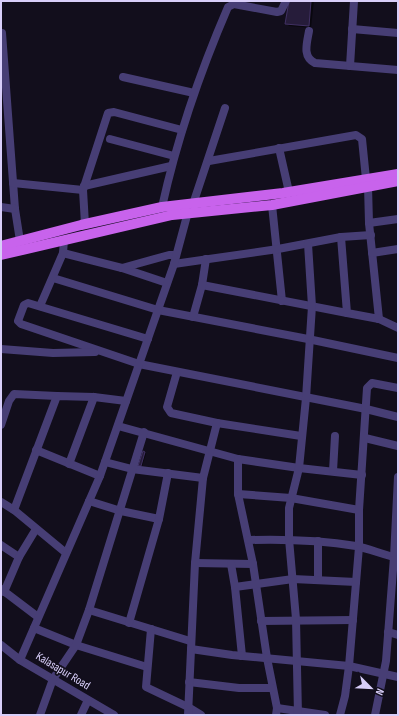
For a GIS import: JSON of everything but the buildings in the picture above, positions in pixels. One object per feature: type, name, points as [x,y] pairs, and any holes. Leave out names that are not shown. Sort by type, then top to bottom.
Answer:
[{"type":"main road","points":[[1,246],[86,224],[162,207],[191,208],[272,204],[398,174]]},
{"type":"main road","points":[[1,255],[191,208],[289,192],[367,182],[398,181]]},
{"type":"street","points":[[162,207],[171,166],[194,93],[230,5],[234,4],[277,12],[281,11],[286,1]]},
{"type":"street","points":[[350,66],[354,1]]},
{"type":"street","points":[[352,29],[398,33]]},
{"type":"street","points":[[309,31],[306,49],[307,56],[309,60],[315,63],[398,70]]},
{"type":"street","points":[[2,33],[15,210],[20,241]]},
{"type":"street","points":[[123,77],[194,93]]},
{"type":"street","points":[[20,660],[106,462],[174,264],[191,208],[225,108]]},
{"type":"street","points":[[86,224],[83,188],[108,113],[114,112],[182,130]]},
{"type":"street","points":[[208,161],[356,135],[359,136],[362,139],[367,182],[369,223],[378,319]]},
{"type":"street","points":[[110,139],[174,156]]},
{"type":"street","points":[[279,148],[289,192]]},
{"type":"street","points":[[13,184],[83,188],[171,166]]},
{"type":"street","points":[[272,204],[278,249],[282,301]]},
{"type":"street","points":[[1,207],[15,210]]},
{"type":"street","points":[[369,223],[398,219]]},
{"type":"street","points":[[174,264],[278,249],[341,237],[371,234]]},
{"type":"street","points":[[341,237],[347,313]]},
{"type":"street","points":[[40,306],[63,253],[64,240]]},
{"type":"street","points":[[298,713],[296,619],[289,539],[291,498],[299,468],[306,398],[308,339],[312,306],[308,244]]},
{"type":"street","points":[[372,253],[398,249]]},
{"type":"street","points":[[63,253],[122,268],[167,283]]},
{"type":"street","points":[[122,268],[169,255],[176,255]]},
{"type":"street","points":[[193,317],[202,286],[206,259]]},
{"type":"street","points":[[53,278],[158,310],[398,358]]},
{"type":"street","points":[[202,286],[378,319],[398,328]]},
{"type":"street","points":[[148,339],[40,306],[26,304],[18,318],[18,322],[139,364],[366,409],[398,417]]},
{"type":"street","points":[[1,349],[53,353],[102,352]]},
{"type":"street","points":[[177,372],[167,403],[168,410],[180,416],[302,436]]},
{"type":"street","points":[[340,715],[345,696],[353,620],[368,385],[372,383],[398,388]]},
{"type":"street","points":[[1,425],[9,400],[14,394],[94,397],[126,401]]},
{"type":"street","points":[[14,510],[58,396]]},
{"type":"street","points":[[69,464],[94,397]]},
{"type":"street","points":[[188,711],[194,563],[204,478],[217,423]]},
{"type":"street","points":[[118,426],[238,459],[362,475]]},
{"type":"street","points":[[40,715],[53,679],[76,644],[89,610],[121,511],[132,468],[144,432]]},
{"type":"street","points":[[333,471],[336,436]]},
{"type":"street","points":[[365,438],[398,446]]},
{"type":"street","points":[[36,450],[100,476]]},
{"type":"street","points":[[238,459],[238,494],[249,540],[276,712],[325,715]]},
{"type":"street","points":[[106,462],[132,468],[204,478]]},
{"type":"street","points":[[129,623],[159,519],[168,473]]},
{"type":"street","points":[[375,715],[384,673],[396,558],[398,477]]},
{"type":"street","points":[[238,494],[291,498],[359,510]]},
{"type":"street","points":[[89,501],[121,511],[159,519]]},
{"type":"street","points":[[1,502],[14,510],[66,553]]},
{"type":"street","points":[[36,528],[2,590],[38,617]]},
{"type":"street","points":[[249,540],[289,539],[318,541],[358,547],[396,558]]},
{"type":"street","points":[[318,541],[318,579]]},
{"type":"street","points":[[1,545],[19,557]]},
{"type":"street","points":[[194,563],[253,564]]},
{"type":"street","points":[[231,564],[235,587],[242,656]]},
{"type":"street","points":[[235,587],[293,579],[356,582]]},
{"type":"street","points":[[89,610],[190,641]]},
{"type":"street","points":[[262,621],[296,619],[353,620]]},
{"type":"street","points":[[34,628],[76,644],[147,667]]},
{"type":"street","points":[[151,629],[146,687],[188,711],[201,715]]},
{"type":"street","points":[[388,632],[398,635]]},
{"type":"street","name":"Kalasapur Road","points":[[1,645],[20,660],[114,715]]},
{"type":"street","points":[[191,650],[349,666],[398,677]]},
{"type":"street","points":[[189,682],[239,688],[272,688]]},
{"type":"street","points":[[81,715],[90,701]]},
{"type":"street","points":[[87,715],[90,701]]}]
